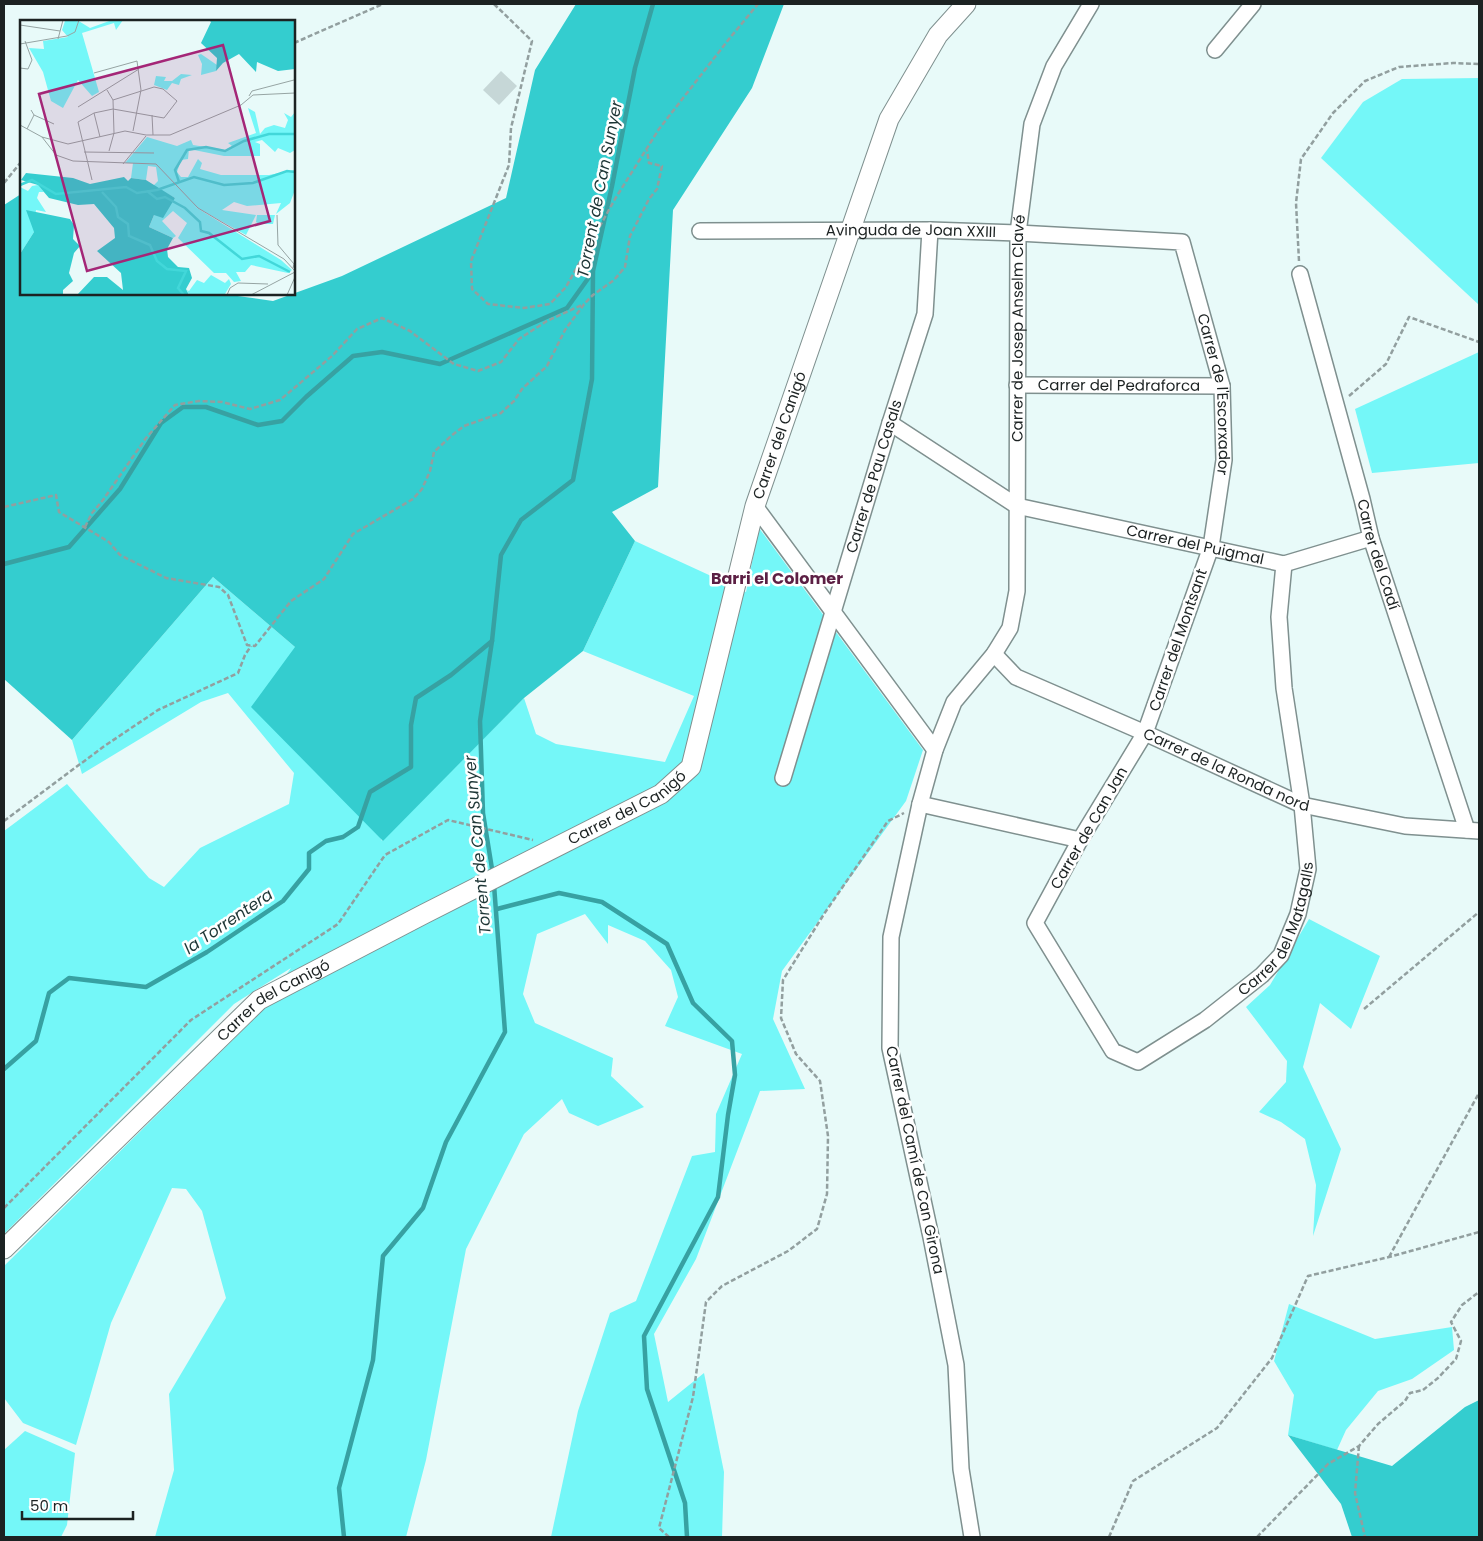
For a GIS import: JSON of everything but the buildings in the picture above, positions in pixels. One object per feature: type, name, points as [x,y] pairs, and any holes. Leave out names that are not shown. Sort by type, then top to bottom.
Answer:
[{"type":"street","name":"Carrer del Canigó","points":[[4,1249],[258,1000],[661,794],[691,767],[755,506],[889,119],[938,35],[966,4]]},
{"type":"street","points":[[1215,50],[1253,4]]},
{"type":"street","name":"Carrer de Josep Anselm Clavé","points":[[994,654],[1010,628],[1017,591],[1018,233],[1032,124],[1054,66],[1089,6]]},
{"type":"street","name":"Avinguda de Joan XXIII","points":[[700,231],[930,230],[1182,242]]},
{"type":"street","name":"Carrer de Pau Casals","points":[[782,778],[925,314],[930,230]]},
{"type":"street","name":"Carrer de l'Escorxador","points":[[1182,242],[1222,386],[1224,460],[1211,547]]},
{"type":"street","name":"Carrer del Cadí","points":[[1300,274],[1371,538],[1473,830]]},
{"type":"street","name":"Carrer del Pedraforca","points":[[1017,385],[1222,386]]},
{"type":"street","points":[[890,423],[1017,506]]},
{"type":"street","points":[[755,506],[935,750]]},
{"type":"street","name":"Carrer del Puigmal","points":[[1017,506],[1284,564],[1371,538]]},
{"type":"street","name":"Carrer del Montsant","points":[[1145,733],[1211,547]]},
{"type":"street","name":"Carrer del Matagalls","points":[[1034,923],[1113,1051],[1138,1062],[1205,1020],[1262,975],[1281,955],[1298,914],[1308,869],[1302,805],[1284,688],[1279,617],[1284,564]]},
{"type":"street","name":"Carrer de la Ronda nord","points":[[994,654],[1016,677],[1145,733],[1302,805],[1405,826],[1473,830]]},
{"type":"street","name":"Carrer del Camí de Can Girona","points":[[972,1537],[961,1469],[956,1366],[931,1237],[890,1048],[891,937],[920,804],[935,750],[954,702],[994,654]]},
{"type":"street","name":"Carrer de Can Jan","points":[[1034,923],[1080,840],[1145,733]]},
{"type":"street","points":[[920,804],[1080,840]]},
{"type":"path","points":[[295,42],[383,4]]},
{"type":"path","points":[[494,4],[532,41],[511,128],[509,165],[471,262],[472,289],[488,304],[524,308],[550,304],[566,287],[615,199],[659,129],[729,38],[758,4]]},
{"type":"path","points":[[1300,274],[1296,203],[1301,160],[1333,113],[1365,80],[1399,67],[1453,63],[1479,64]]},
{"type":"path","points":[[4,821],[103,747],[158,710],[238,673],[245,655],[251,646],[255,646],[291,601],[324,579],[352,534],[413,499],[422,489],[430,471],[434,452],[450,436],[464,426],[501,413],[522,389],[548,366],[565,330],[585,303],[593,294],[614,280],[625,267],[630,236],[649,199],[658,189],[662,166],[649,163],[647,150]]},
{"type":"path","points":[[4,183],[20,163]]},
{"type":"path","points":[[86,527],[92,513],[146,438],[175,405],[198,401],[222,402],[250,409],[280,400],[332,356],[357,329],[382,318],[410,331],[454,364],[478,371],[501,362],[519,339],[547,321],[585,303]]},
{"type":"path","points":[[1336,407],[1386,364],[1409,317],[1479,342]]},
{"type":"path","points":[[4,507],[56,495],[59,512],[109,542],[120,555],[166,578],[219,587],[228,595],[247,645],[251,646]]},
{"type":"path","points":[[668,1537],[659,1528],[693,1396],[706,1302],[722,1286],[788,1251],[817,1229],[827,1194],[828,1136],[820,1081],[796,1054],[781,1018],[783,980],[824,914],[888,821],[920,804]]},
{"type":"path","points":[[1364,1009],[1479,912]]},
{"type":"path","points":[[1389,1257],[1479,1093]]},
{"type":"path","points":[[1109,1537],[1133,1481],[1217,1428],[1272,1358],[1308,1276],[1389,1257],[1479,1232]]},
{"type":"path","points":[[1257,1537],[1328,1464],[1359,1446],[1378,1424],[1405,1400],[1410,1393],[1423,1390],[1438,1378],[1456,1359],[1461,1341],[1451,1322],[1462,1305],[1479,1292]]},
{"type":"path","points":[[1359,1446],[1355,1493],[1365,1537]]},
{"type":"shaded area","points":[[576,4],[784,4],[752,88],[673,210],[658,487],[612,512],[635,541],[583,651],[524,698],[383,841],[251,707],[295,647],[213,577],[72,740],[4,679],[4,205],[20,195],[20,295],[230,295],[273,301],[295,295],[295,293],[342,276],[506,198],[535,70]]},
{"type":"shaded area","points":[[1479,78],[1479,305],[1321,158],[1363,102],[1402,79]]},
{"type":"shaded area","points":[[1479,352],[1479,463],[1372,473],[1355,409]]},
{"type":"shaded area","points":[[759,528],[923,750],[906,801],[782,971],[773,1019],[805,1089],[760,1091],[696,1259],[654,1334],[668,1402],[704,1373],[724,1472],[722,1537],[551,1537],[578,1411],[610,1313],[636,1301],[692,1156],[715,1152],[716,1114],[742,1054],[665,1026],[678,997],[671,970],[645,941],[608,925],[608,944],[585,914],[537,934],[523,994],[535,1023],[613,1058],[611,1076],[644,1107],[598,1126],[569,1113],[562,1099],[524,1134],[466,1249],[426,1460],[406,1537],[155,1537],[174,1470],[169,1394],[226,1298],[202,1211],[186,1189],[172,1188],[111,1323],[76,1445],[23,1423],[4,1398],[4,1266],[258,1015],[291,968],[234,1004],[4,1234],[4,831],[67,784],[149,878],[164,887],[200,848],[289,804],[294,773],[228,693],[201,702],[82,774],[72,740],[213,577],[295,647],[382,841],[524,698],[536,734],[556,744],[665,762],[694,696],[583,651],[635,541],[746,592]]},
{"type":"shaded area","points":[[1309,919],[1380,956],[1351,1029],[1320,1003],[1303,1067],[1341,1149],[1313,1236],[1316,1185],[1305,1139],[1281,1122],[1259,1112],[1286,1082],[1287,1061],[1246,1007],[1270,985]]},
{"type":"shaded area","points":[[1289,1304],[1375,1339],[1452,1327],[1454,1350],[1412,1379],[1378,1391],[1346,1430],[1337,1450],[1288,1435],[1294,1395],[1274,1361]]},
{"type":"shaded area","points":[[1479,1400],[1479,1537],[1352,1537],[1341,1504],[1288,1435],[1392,1466],[1465,1407]]},
{"type":"shaded area","points":[[25,1431],[75,1453],[67,1525],[61,1537],[4,1537],[4,1450]]},
{"type":"waterway","name":"Torrent de Can Sunyer","points":[[493,875],[483,813],[480,721],[492,641],[501,555],[521,520],[573,480],[592,379],[593,271],[635,68],[653,4]]},
{"type":"waterway","points":[[4,564],[69,547],[120,489],[161,423],[183,407],[206,407],[258,425],[282,421],[353,356],[382,352],[440,364],[567,308],[592,273]]},
{"type":"waterway","name":"la Torrentera","points":[[4,1069],[36,1041],[49,993],[69,978],[146,987],[207,952],[283,901],[309,869],[309,853],[326,841],[343,837],[358,827],[370,792],[411,767],[411,725],[416,698],[451,675],[492,641]]},
{"type":"waterway","name":"Torrent de Can Sunyer","points":[[344,1537],[339,1488],[373,1360],[383,1256],[423,1208],[446,1142],[505,1032],[494,885]]},
{"type":"waterway","points":[[497,909],[559,893],[602,902],[667,944],[693,1003],[732,1041],[735,1075],[718,1197],[644,1336],[647,1389],[685,1503],[687,1537]]},
{"type":"district","name":"Barri el Colomer","points":[[777,578]]}]
